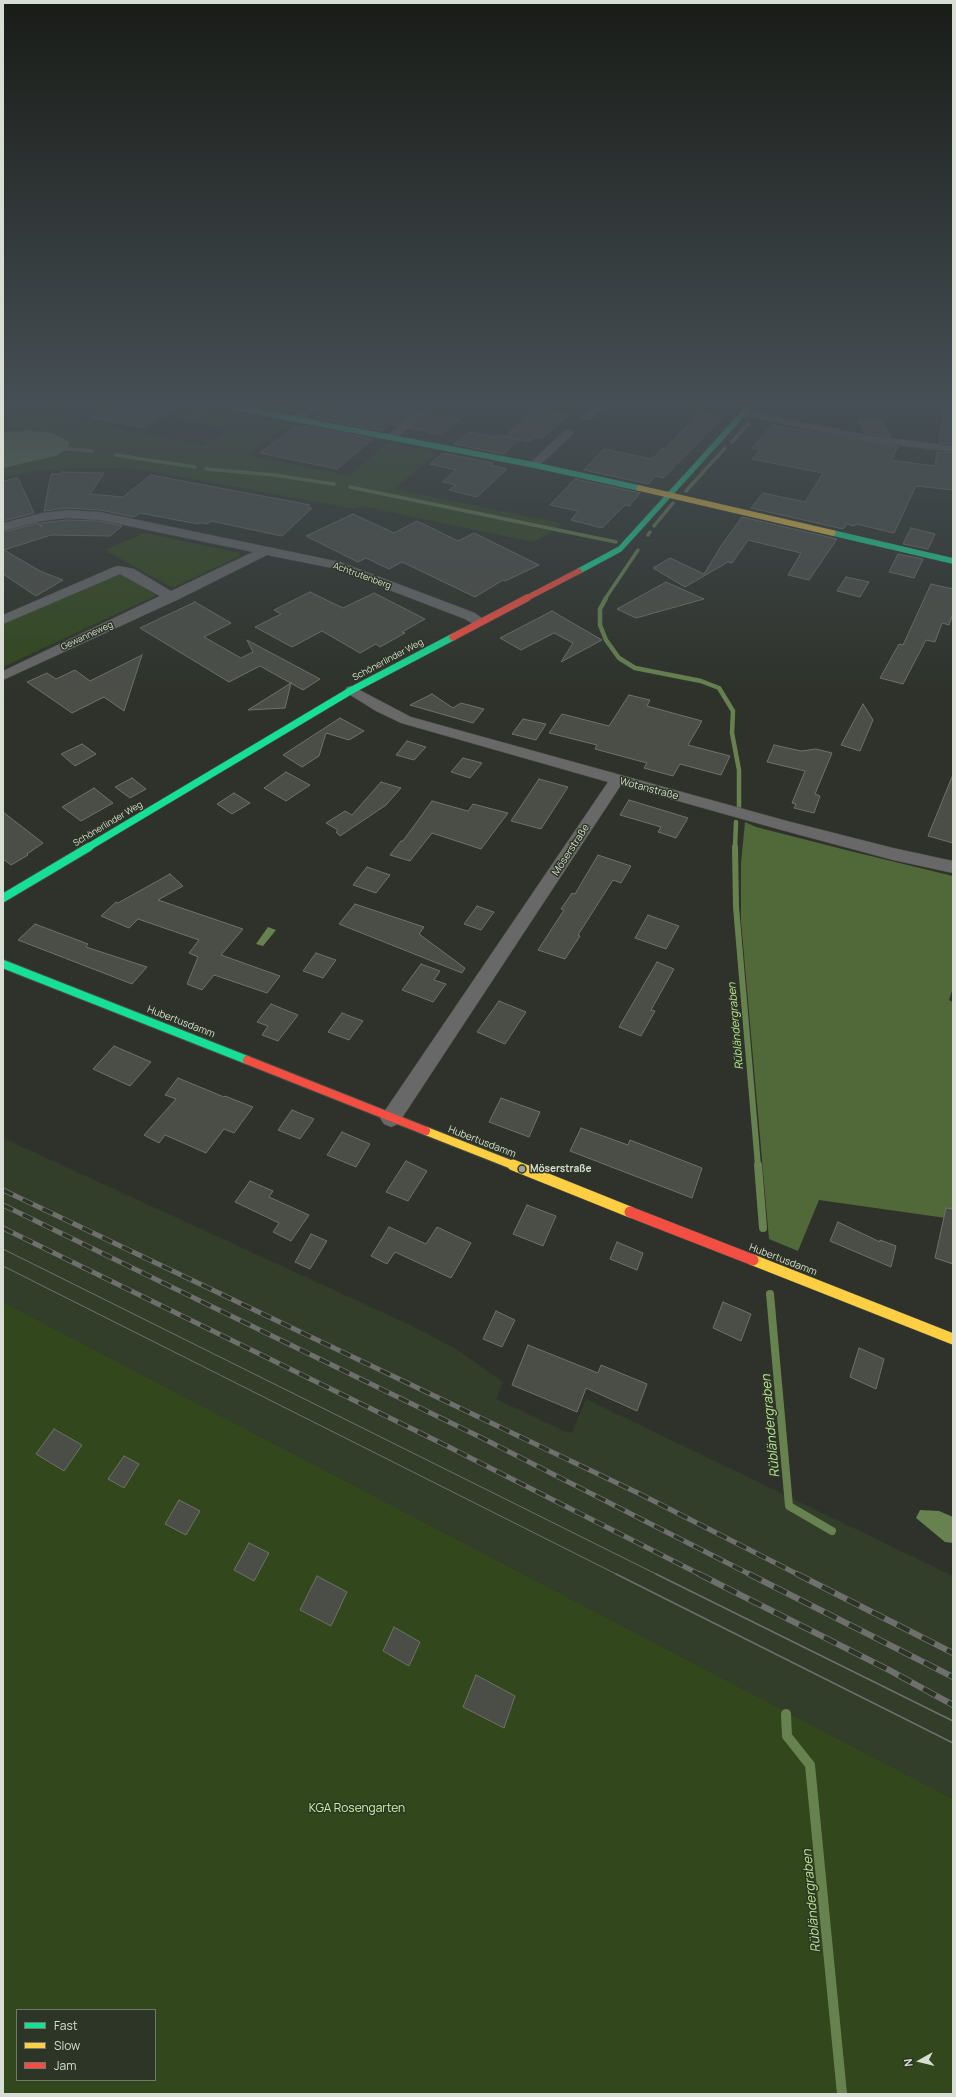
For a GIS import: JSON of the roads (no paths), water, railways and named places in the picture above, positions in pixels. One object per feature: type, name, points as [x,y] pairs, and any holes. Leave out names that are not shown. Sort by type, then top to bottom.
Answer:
[{"type":"street","name":"Schönerlinder Weg","points":[[3,898],[352,690],[620,549],[662,503]]},
{"type":"street","points":[[707,503],[953,561]]},
{"type":"street","name":"Achtrutenberg","points":[[3,527],[42,517],[84,514],[100,516],[335,565],[470,616],[480,622]]},
{"type":"street","name":"Gewanneweg","points":[[3,676],[172,597],[265,551]]},
{"type":"street","points":[[3,620],[119,570],[129,572],[172,597]]},
{"type":"street","name":"Wotanstraße","points":[[352,690],[381,708],[406,720],[793,828],[893,854],[953,866]]},
{"type":"street","name":"Möserstraße","points":[[391,1118],[617,780]]},
{"type":"street","name":"Hubertusdamm","points":[[3,964],[953,1339]]},
{"type":"waterway","name":"Rübländergraben","points":[[427,503],[616,542]]},
{"type":"waterway","points":[[654,526],[673,503]]},
{"type":"waterway","name":"Rübländergraben","points":[[605,599],[638,550]]},
{"type":"waterway","name":"Rübländergraben","points":[[606,598],[600,609],[600,625],[606,640],[619,658],[635,668],[701,681],[719,688],[733,711],[732,733],[739,770],[739,809]]},
{"type":"waterway","name":"Rübländergraben","points":[[735,848],[736,822]]},
{"type":"waterway","name":"Rübländergraben","points":[[735,848],[736,907],[758,1166]]},
{"type":"waterway","name":"Rübländergraben","points":[[758,1165],[763,1228]]},
{"type":"waterway","name":"Rübländergraben","points":[[770,1294],[789,1506],[832,1531]]},
{"type":"waterway","name":"Rübländergraben","points":[[786,1714],[787,1736],[810,1765],[842,2094]]},
{"type":"tram line","points":[[3,1249],[658,1575]]},
{"type":"tram line","points":[[3,1266],[618,1575]]},
{"type":"tram line","points":[[616,1574],[953,1743]]},
{"type":"tram line","points":[[656,1574],[953,1721]]},
{"type":"railway","points":[[3,1190],[640,1494],[799,1575]]},
{"type":"railway","points":[[3,1205],[482,1438],[751,1575]]},
{"type":"railway","points":[[3,1228],[445,1445],[701,1575]]},
{"type":"railway","points":[[699,1574],[889,1670],[953,1705]]},
{"type":"railway","points":[[749,1574],[953,1677]]},
{"type":"railway","points":[[797,1574],[953,1653]]},
{"type":"place","name":"Möserstraße","points":[[522,1169]]},
{"type":"park label","name":"KGA Rosengarten","points":[[357,1809]]}]
